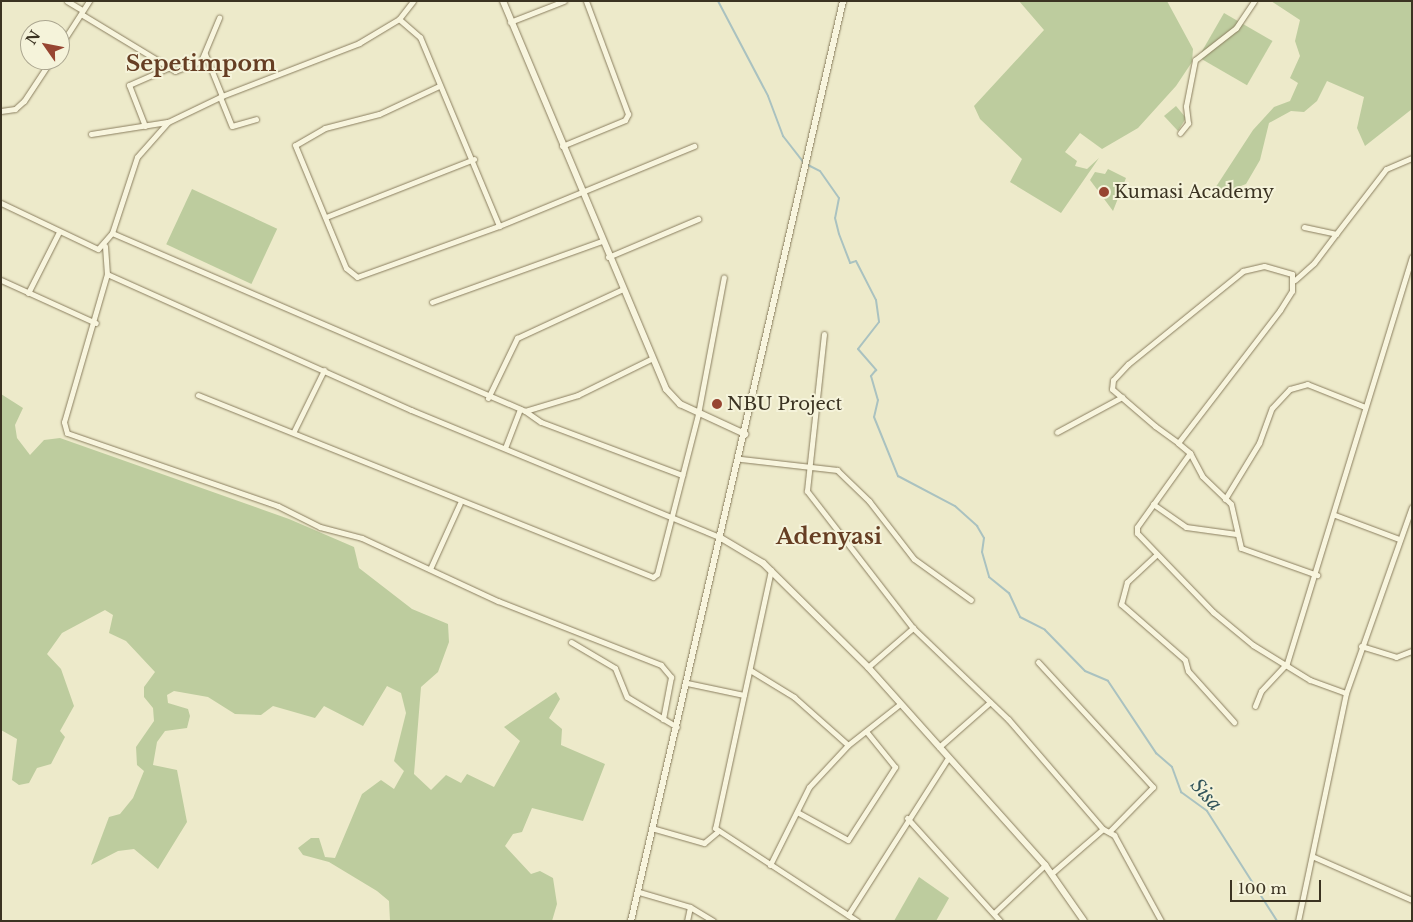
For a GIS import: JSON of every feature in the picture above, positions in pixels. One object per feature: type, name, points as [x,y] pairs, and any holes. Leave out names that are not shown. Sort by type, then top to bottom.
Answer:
[{"type":"street","points":[[67,1],[168,68]]},
{"type":"street","points":[[70,30],[89,1]]},
{"type":"street","points":[[91,134],[168,122],[222,96],[343,50],[399,19],[414,1]]},
{"type":"street","points":[[502,1],[651,359],[673,398],[698,414],[745,434]]},
{"type":"street","points":[[510,22],[564,1]]},
{"type":"street","points":[[562,146],[625,120],[628,114],[586,1]]},
{"type":"street","points":[[632,921],[741,459],[745,434],[806,173],[843,1]]},
{"type":"street","points":[[1180,133],[1188,123],[1186,106],[1195,60],[1236,28],[1254,1]]},
{"type":"street","points":[[145,126],[129,85],[168,68],[194,67],[205,54],[219,18]]},
{"type":"street","points":[[399,19],[420,37],[439,86],[474,159],[499,226]]},
{"type":"street","points":[[205,54],[222,96],[230,125],[256,119]]},
{"type":"street","points":[[1,111],[15,109],[24,101],[44,70]]},
{"type":"street","points":[[439,86],[379,114],[325,128],[295,145],[346,268],[357,277],[499,226],[580,191],[694,146]]},
{"type":"street","points":[[168,122],[138,157],[112,233],[105,246],[107,274],[96,323],[64,422],[67,433],[278,506],[661,664],[672,677],[663,720]]},
{"type":"street","points":[[1178,443],[1280,310],[1295,280],[1314,264],[1386,170],[1412,158]]},
{"type":"street","points":[[326,218],[474,159]]},
{"type":"street","points":[[1,203],[92,249],[105,246]]},
{"type":"street","points":[[608,258],[698,219]]},
{"type":"street","points":[[1304,227],[1336,234]]},
{"type":"street","points":[[28,294],[59,232]]},
{"type":"street","points":[[112,233],[488,398],[522,410],[541,422],[682,474]]},
{"type":"street","points":[[432,302],[601,241]]},
{"type":"street","points":[[1255,706],[1261,691],[1287,663],[1317,575],[1365,408],[1412,257]]},
{"type":"street","points":[[1295,280],[1292,274],[1264,266],[1243,271],[1113,380],[1112,389],[1190,453],[1202,476],[1231,504],[1237,534],[1249,553],[1317,575]]},
{"type":"street","points":[[107,274],[505,448],[721,538],[771,570],[868,667],[1045,865],[1084,921]]},
{"type":"street","points":[[198,394],[294,431],[460,503],[646,577],[657,574],[672,517],[698,414],[724,277]]},
{"type":"street","points":[[1,280],[28,294],[96,323]]},
{"type":"street","points":[[488,398],[517,338],[621,290]]},
{"type":"street","points":[[824,334],[823,374],[806,466],[807,491],[913,628],[990,702],[1103,829],[1109,832],[1161,921]]},
{"type":"street","points":[[522,410],[578,395],[651,359]]},
{"type":"street","points":[[294,431],[324,370]]},
{"type":"street","points":[[1225,499],[1259,443],[1272,408],[1290,389],[1307,384],[1365,408]]},
{"type":"street","points":[[1057,432],[1122,397]]},
{"type":"street","points":[[505,448],[522,410]]},
{"type":"street","points":[[1190,453],[1153,504],[1137,533],[1156,555],[1253,645],[1287,663],[1310,680],[1346,692]]},
{"type":"street","points":[[741,459],[837,470],[869,501],[914,559],[971,600]]},
{"type":"street","points":[[430,569],[460,503]]},
{"type":"street","points":[[1153,504],[1186,527],[1237,534]]},
{"type":"street","points":[[1298,921],[1314,857],[1346,692],[1360,646],[1412,508]]},
{"type":"street","points":[[1334,515],[1400,539]]},
{"type":"street","points":[[1156,555],[1127,582],[1122,604],[1185,660],[1188,671],[1234,722]]},
{"type":"street","points":[[771,570],[715,823],[717,832],[857,921]]},
{"type":"street","points":[[868,667],[913,628]]},
{"type":"street","points":[[571,642],[608,662],[626,697],[678,727]]},
{"type":"street","points":[[1360,646],[1396,657],[1412,651]]},
{"type":"street","points":[[1038,662],[1153,787],[1109,832]]},
{"type":"street","points":[[750,670],[794,697],[848,745]]},
{"type":"street","points":[[687,683],[744,695]]},
{"type":"street","points":[[939,747],[990,702]]},
{"type":"street","points":[[770,865],[809,787],[848,745],[900,704]]},
{"type":"street","points":[[796,812],[848,840],[895,767],[866,731]]},
{"type":"street","points":[[848,915],[907,818],[948,758]]},
{"type":"street","points":[[907,818],[1000,921]]},
{"type":"street","points":[[654,829],[704,843],[717,832]]},
{"type":"street","points":[[1052,873],[1103,829]]},
{"type":"street","points":[[1314,857],[1412,900]]},
{"type":"street","points":[[994,913],[1045,865]]},
{"type":"street","points":[[639,892],[690,907],[713,921]]},
{"type":"street","points":[[687,921],[690,907]]},
{"type":"green space","points":[[1019,1],[1167,1],[1193,49],[1192,62],[1176,86],[1138,128],[1102,149],[1080,133],[1065,152],[1077,161],[1075,166],[1087,169],[1099,158],[1061,213],[1010,182],[1022,159],[980,119],[974,106],[1044,30]]},
{"type":"green space","points":[[1271,1],[1412,1],[1412,109],[1365,146],[1357,128],[1364,97],[1327,81],[1317,101],[1304,112],[1291,111],[1269,123],[1260,160],[1246,184],[1208,199],[1253,130],[1274,107],[1290,101],[1298,83],[1290,78],[1300,56],[1295,41],[1300,20]]},
{"type":"green space","points":[[1224,13],[1272,41],[1247,85],[1198,57]]},
{"type":"green space","points":[[1176,106],[1186,118],[1178,131],[1164,116]]},
{"type":"green space","points":[[1108,169],[1126,178],[1113,211],[1090,180],[1095,172],[1105,174]]},
{"type":"green space","points":[[192,189],[277,229],[251,284],[166,244]]},
{"type":"green space","points":[[1,394],[23,408],[15,425],[17,438],[30,455],[44,440],[60,438],[289,519],[354,547],[359,568],[412,609],[448,624],[449,642],[438,672],[421,687],[414,774],[431,790],[446,775],[461,783],[467,774],[494,787],[520,741],[504,727],[556,692],[560,699],[549,718],[562,729],[561,745],[605,764],[583,821],[532,808],[522,832],[513,834],[505,846],[531,874],[540,871],[553,878],[557,904],[552,921],[390,921],[389,901],[377,891],[329,862],[303,855],[298,848],[311,838],[319,838],[325,857],[335,858],[362,794],[381,780],[394,789],[404,771],[394,761],[406,713],[401,693],[387,686],[363,726],[324,706],[315,718],[273,706],[261,715],[235,714],[208,697],[174,691],[167,695],[168,703],[188,709],[190,716],[187,728],[165,731],[157,742],[153,765],[177,770],[187,822],[158,869],[134,849],[118,851],[91,865],[109,817],[120,814],[133,798],[144,771],[137,765],[136,747],[154,721],[153,708],[144,697],[144,687],[155,672],[126,641],[109,633],[113,615],[105,610],[62,633],[47,654],[61,669],[74,706],[60,731],[65,737],[51,764],[37,768],[29,783],[19,785],[12,780],[17,739],[1,730]]},
{"type":"green space","points":[[919,877],[949,898],[936,921],[894,921]]},
{"type":"waterway","points":[[718,1],[768,96],[783,136],[804,163]]},
{"type":"waterway","name":"Sisa","points":[[808,165],[820,171],[839,198],[835,218],[839,234],[850,263],[856,261],[876,300],[879,322],[858,349],[876,370],[871,376],[878,400],[874,417],[898,476],[955,506],[977,526],[984,538],[982,552],[989,577],[1009,593],[1020,617],[1045,630],[1085,671],[1108,681],[1156,753],[1172,767],[1181,792],[1207,811],[1277,921]]},
{"type":"place","name":"Kumasi Academy","points":[[1104,192]]},
{"type":"place","name":"NBU Project","points":[[717,404]]},
{"type":"district","name":"Sepetimpom","points":[[201,64]]},
{"type":"district","name":"Adenyasi","points":[[829,537]]}]
